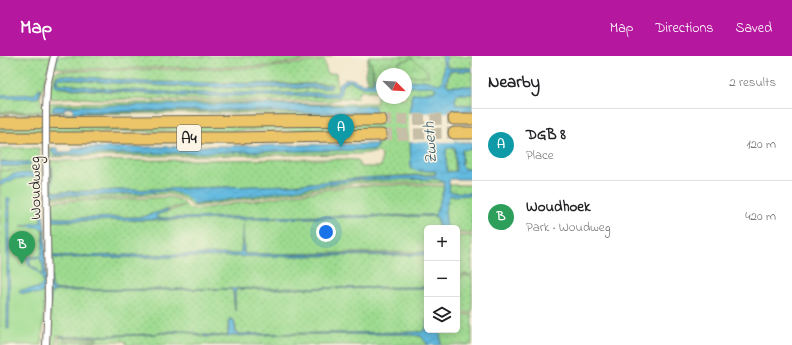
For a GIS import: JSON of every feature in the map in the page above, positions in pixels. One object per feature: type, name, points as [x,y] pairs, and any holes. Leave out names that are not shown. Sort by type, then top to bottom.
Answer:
[{"type":"highway","name":"A4","points":[[0,118],[57,118],[128,121]]},
{"type":"highway","points":[[454,119],[472,119]]},
{"type":"highway","name":"A4","points":[[0,123],[381,120]]},
{"type":"highway","points":[[454,133],[472,133]]},
{"type":"highway","name":"A4","points":[[0,138],[235,138],[381,135]]},
{"type":"street","name":"Woudweg","points":[[46,345],[48,299],[46,110],[47,86],[54,56]]},
{"type":"green space","points":[[0,56],[52,56],[40,97],[43,111],[0,112]]},
{"type":"green space","points":[[55,56],[332,56],[269,66],[64,69],[55,67]]},
{"type":"green space","points":[[368,56],[442,56],[444,67],[444,75],[440,85],[412,85],[412,68],[376,68],[376,86],[371,86],[374,73]]},
{"type":"green space","points":[[446,56],[472,56],[472,68],[447,68]]},
{"type":"green space","points":[[368,58],[372,65],[373,71],[371,86],[368,86],[365,74]]},
{"type":"green space","points":[[412,58],[426,69],[429,76],[412,76],[412,68],[399,68],[399,62]]},
{"type":"green space","points":[[324,60],[327,74],[336,73],[338,93],[182,93],[111,89],[56,83],[59,78],[161,86],[229,88],[331,88],[332,84],[145,82],[61,75],[56,76],[54,83],[57,87],[61,88],[182,96],[340,96],[342,85],[350,81],[362,87],[376,87],[376,91],[359,91],[357,98],[342,98],[331,101],[95,99],[75,97],[52,99],[48,93],[53,74],[57,71],[266,68]]},
{"type":"green space","points":[[449,71],[472,71],[472,86],[447,86]]},
{"type":"green space","points":[[432,86],[436,88],[434,92],[412,94],[412,87]]},
{"type":"green space","points":[[459,94],[472,94],[472,105],[456,104],[455,97]]},
{"type":"green space","points":[[237,102],[410,104],[409,114],[411,168],[417,171],[434,171],[436,174],[360,178],[291,185],[58,192],[52,191],[53,168],[51,168],[50,192],[56,196],[110,195],[170,191],[185,196],[194,205],[357,180],[436,179],[442,180],[444,183],[356,183],[194,207],[182,198],[169,194],[97,199],[53,198],[48,195],[48,161],[339,159],[358,160],[360,167],[379,167],[381,166],[382,155],[379,152],[358,154],[49,157],[49,148],[52,148],[52,153],[55,155],[374,150],[377,147],[377,144],[381,143],[381,130],[0,132],[0,127],[288,116],[242,113],[0,113],[242,111],[302,114],[381,113],[376,112],[375,106],[236,104],[55,106],[53,107],[52,111],[48,111],[48,104],[51,103]]},
{"type":"green space","points":[[448,147],[455,148],[455,172],[446,171],[446,149]]},
{"type":"green space","points":[[0,148],[39,148],[40,173],[27,173],[0,182],[0,166],[28,166],[29,162],[0,162]]},
{"type":"green space","points":[[462,149],[472,149],[472,169],[462,168]]},
{"type":"green space","points":[[37,169],[44,257],[42,345],[0,345],[0,171]]},
{"type":"green space","points":[[449,185],[472,185],[472,193],[452,193],[449,191]]},
{"type":"green space","points":[[350,186],[444,186],[436,215],[156,218],[157,215],[184,206],[183,205],[142,217],[54,218],[51,204],[51,258],[420,254],[424,255],[424,287],[59,290],[52,288],[50,265],[49,316],[50,201],[170,197],[181,200],[188,208],[193,210]]},
{"type":"green space","points":[[472,195],[472,234],[460,233],[460,225],[447,225],[445,211],[449,196]]},
{"type":"green space","points":[[434,216],[437,217],[438,225],[424,225],[424,252],[244,254],[243,223],[241,252],[238,254],[50,256],[51,222],[53,221],[242,219],[243,221],[246,219]]},
{"type":"green space","points":[[460,236],[472,236],[472,275],[460,274]]},
{"type":"green space","points":[[460,276],[472,276],[472,313],[460,312]]},
{"type":"green space","points":[[424,288],[423,332],[237,334],[235,324],[231,319],[228,323],[228,335],[226,336],[203,335],[182,330],[153,334],[60,337],[144,335],[185,331],[206,337],[287,334],[403,334],[421,336],[428,345],[127,345],[125,341],[83,342],[83,345],[60,345],[59,335],[57,335],[57,345],[50,345],[52,337],[50,336],[49,345],[51,293],[55,291],[230,289],[233,291],[235,311],[235,292],[237,289]]},
{"type":"green space","points":[[460,314],[472,315],[472,345],[441,345],[440,333],[460,333]]},
{"type":"green space","points":[[64,338],[97,338],[97,341],[64,342]]},
{"type":"water","name":"Zweth","points":[[442,56],[446,56],[447,68],[472,68],[472,71],[449,71],[446,83],[448,86],[472,86],[472,94],[457,94],[455,101],[457,105],[472,105],[472,111],[454,112],[454,142],[472,142],[472,149],[462,150],[462,166],[464,169],[472,169],[472,179],[451,179],[449,181],[450,192],[472,193],[472,195],[449,196],[445,211],[447,225],[438,225],[437,217],[434,216],[246,219],[243,221],[242,219],[51,222],[52,256],[238,254],[241,252],[243,223],[244,254],[405,254],[424,252],[424,255],[49,258],[50,204],[52,205],[54,218],[142,217],[168,209],[168,211],[157,215],[156,218],[435,215],[444,189],[443,181],[439,179],[357,180],[194,205],[185,196],[170,191],[110,195],[52,195],[50,192],[52,167],[52,191],[58,192],[291,185],[360,178],[435,175],[436,172],[434,171],[417,171],[411,169],[409,114],[410,104],[412,104],[412,94],[435,91],[436,88],[432,86],[412,87],[412,81],[425,80],[438,84],[442,82],[444,64]],"holes":[[[455,148],[456,171],[447,172],[446,149]]]},
{"type":"water","points":[[61,75],[145,82],[333,85],[330,88],[194,87],[127,84],[59,78],[56,83],[111,89],[182,93],[338,93],[338,85],[347,79],[363,83],[374,83],[374,77],[376,77],[376,87],[362,87],[350,81],[342,85],[340,96],[182,96],[57,87],[54,85],[57,76]]},
{"type":"water","points":[[39,88],[41,89],[37,98],[0,98],[0,95],[35,94]]},
{"type":"water","points":[[236,104],[375,106],[376,112],[302,113],[242,110],[73,112],[73,108],[65,108],[64,111],[52,111],[53,107],[55,106]]},
{"type":"water","points":[[377,144],[375,150],[55,155],[52,153],[52,148],[58,148],[58,152],[72,152],[73,148]]},
{"type":"water","points":[[0,162],[29,162],[31,164],[28,166],[0,166]]},
{"type":"water","points":[[40,173],[42,176],[14,179],[0,186],[0,182],[13,174]]},
{"type":"water","points":[[40,191],[45,228],[46,289],[40,294],[20,293],[19,290],[39,288],[43,284],[41,276],[37,271],[29,266],[26,257],[41,256],[44,234],[43,229],[39,227],[21,226],[41,222]],"holes":[[[30,258],[40,258],[43,266],[43,276],[36,268],[30,265]]]},
{"type":"water","points":[[7,198],[10,198],[9,329],[7,329]]},
{"type":"water","points":[[50,265],[52,288],[59,290],[424,287],[237,289],[235,292],[235,311],[233,291],[230,289],[55,291],[51,293],[49,329]]},
{"type":"water","points":[[229,319],[234,320],[236,333],[241,334],[422,332],[424,330],[424,333],[440,333],[441,345],[428,345],[421,336],[403,334],[287,334],[206,337],[185,331],[144,335],[60,337],[153,334],[182,330],[203,335],[228,335]]},
{"type":"pier","points":[[454,112],[454,142],[408,142],[408,113]]},
{"type":"waterway","points":[[56,65],[57,56]]},
{"type":"tunnel","points":[[381,120],[454,119]]},
{"type":"tunnel","points":[[381,135],[454,133]]},
{"type":"place","name":"DGB 8","points":[[341,147]]},
{"type":"place","name":"Woudhoek","points":[[22,264]]}]
